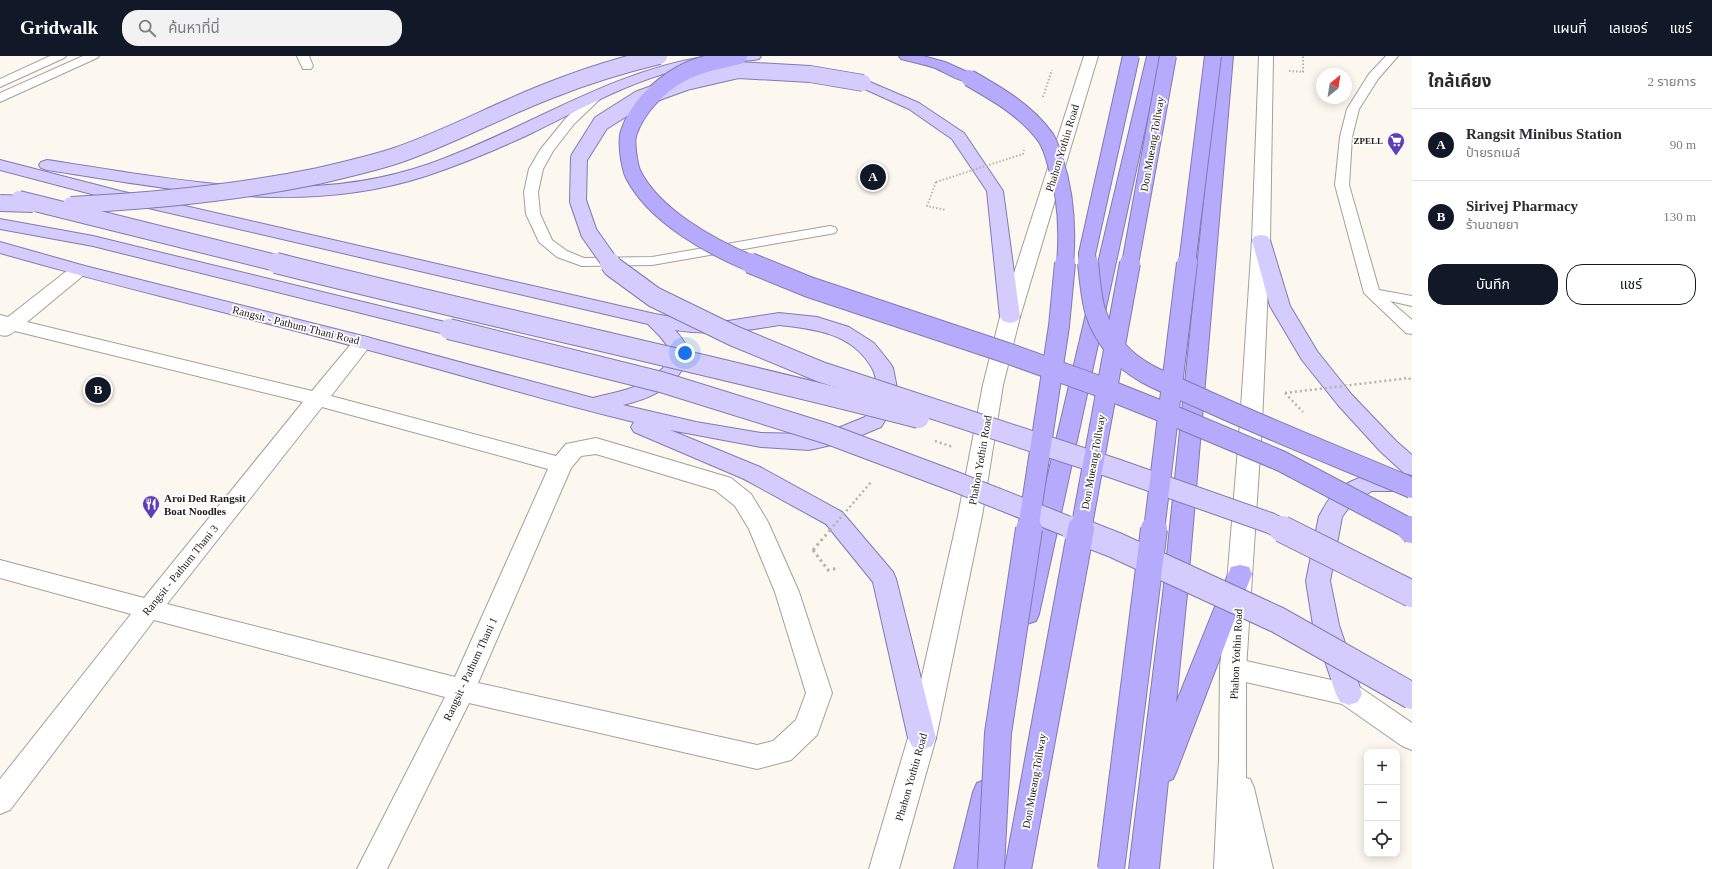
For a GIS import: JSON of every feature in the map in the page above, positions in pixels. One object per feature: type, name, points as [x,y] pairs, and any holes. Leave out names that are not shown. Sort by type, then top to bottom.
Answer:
[{"type":"highway","points":[[739,56],[700,66],[680,74],[652,96],[638,115],[628,133],[628,153],[632,173],[646,194],[672,219],[702,239],[747,262],[809,286],[1007,353],[1096,385],[1281,461],[1412,530]]},
{"type":"highway","points":[[906,56],[940,65],[969,78],[999,95],[1023,113],[1046,138],[1059,169],[1066,213],[1066,266],[1059,326],[998,733],[991,869]]},
{"type":"highway","points":[[1131,56],[1087,254],[1093,307],[1101,327],[1118,351],[1140,370],[1238,415],[1412,488]]},
{"type":"highway","points":[[969,869],[1154,56]]},
{"type":"highway","name":"Don Mueang Tollway","points":[[1018,869],[1168,56]]},
{"type":"highway","points":[[1111,869],[1214,56]]},
{"type":"highway","points":[[1144,869],[1175,594],[1226,56]]},
{"type":"highway","points":[[1152,797],[1240,574]]},
{"type":"main road","points":[[0,202],[66,205],[162,200],[254,188],[308,178],[394,156],[436,141],[550,90],[620,66],[659,56]]},
{"type":"main road","points":[[0,158],[198,188],[258,192],[322,191],[355,188],[403,177],[486,148],[596,96],[646,75],[695,62],[754,56]]},
{"type":"main road","points":[[1010,317],[995,191],[958,136],[914,106],[862,83],[810,74],[738,70],[686,82],[639,99],[601,123],[579,158],[578,201],[588,233],[613,267],[654,297],[734,336],[821,372],[1116,469],[1270,523],[1412,594]]},
{"type":"main road","points":[[0,165],[118,196],[654,320],[694,327],[728,326],[779,319],[817,323],[842,331],[867,347],[883,368],[889,398],[873,422],[837,437],[809,442],[761,440],[696,428],[591,405]]},
{"type":"main road","points":[[0,194],[379,289],[790,385],[1116,469]]},
{"type":"main road","points":[[0,224],[93,241],[661,382],[828,434],[956,482],[1115,545],[1278,620],[1412,696]]},
{"type":"main road","points":[[1261,240],[1280,306],[1309,355],[1345,400],[1388,446],[1412,468]]},
{"type":"main road","name":"Rangsit - Pathum Thani Road","points":[[0,247],[79,270],[363,342],[591,405]]},
{"type":"main road","points":[[591,405],[646,392],[659,384],[677,363],[680,352],[676,344],[654,320]]},
{"type":"main road","points":[[591,405],[752,473],[834,518],[884,579],[922,738]]},
{"type":"main road","points":[[1349,694],[1326,625],[1318,580],[1331,516],[1344,497],[1368,483],[1412,483]]},
{"type":"street","name":"Phahon Yothin Road","points":[[884,869],[922,738],[970,516],[993,385],[1010,317],[1091,56]]},
{"type":"street","name":"Phahon Yothin Road","points":[[1229,869],[1233,759],[1234,669],[1261,240],[1266,56]]},
{"type":"street","points":[[4,326],[79,270]]},
{"type":"street","points":[[4,326],[317,399],[561,465]]},
{"type":"street","name":"Rangsit - Pathum Thani 3","points":[[0,801],[149,609],[363,342]]},
{"type":"street","name":"Rangsit - Pathum Thani 1","points":[[0,569],[462,690],[757,757],[782,751],[807,727],[819,693],[788,592],[760,528],[743,500],[723,484],[596,446],[574,449],[561,465],[462,690],[372,869]]},
{"type":"street","points":[[1234,669],[1349,694],[1412,738]]},
{"type":"street","points":[[1233,759],[1258,869]]},
{"type":"lane","points":[[0,83],[60,56]]},
{"type":"lane","points":[[0,98],[93,56]]},
{"type":"lane","points":[[1392,56],[1373,70],[1353,109],[1346,137],[1342,185],[1372,292],[1412,329]]},
{"type":"lane","points":[[596,96],[570,121],[547,150],[536,169],[531,192],[533,214],[546,242],[562,254],[582,262],[652,261],[830,230]]},
{"type":"lane","points":[[1372,292],[1412,301]]},
{"type":"path","points":[[1042,98],[1052,70]]},
{"type":"path","points":[[946,210],[927,206],[936,182],[1023,154],[1025,147]]},
{"type":"path","points":[[1285,393],[1409,378],[1412,382]]},
{"type":"path","points":[[928,438],[980,456]]},
{"type":"path","points":[[813,550],[873,480]]},
{"type":"place","name":"ZPELL","points":[[1396,156]]},
{"type":"place","name":"Rangsit Minibus Station","points":[[873,177]]},
{"type":"place","name":"Sirivej Pharmacy","points":[[98,390]]},
{"type":"place","name":"Aroi Ded Rangsit Boat Noodles","points":[[151,519]]}]
